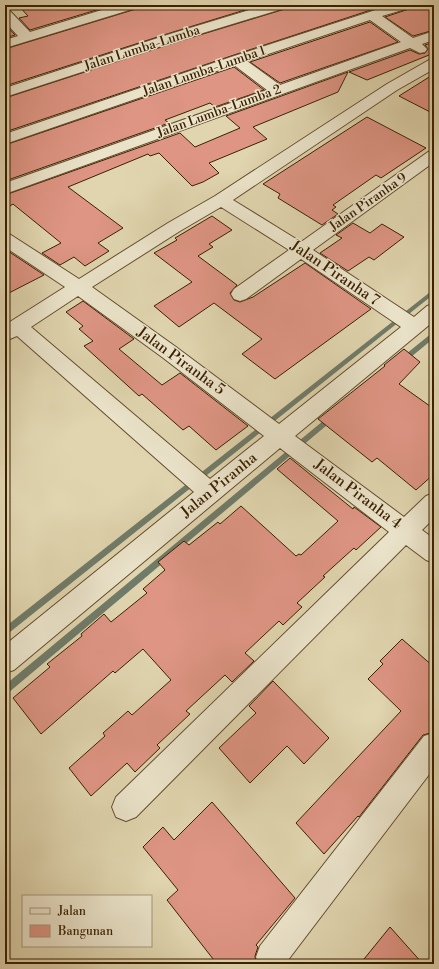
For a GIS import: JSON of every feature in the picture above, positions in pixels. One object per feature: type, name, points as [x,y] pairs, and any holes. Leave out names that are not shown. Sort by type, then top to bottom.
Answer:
[{"type":"street","points":[[5,44],[131,5]]},
{"type":"street","name":"Jalan Lumba-Lumba","points":[[5,93],[175,37],[280,5]]},
{"type":"street","name":"Jalan Lumba-Lumba 1","points":[[5,139],[236,60],[404,5]]},
{"type":"street","points":[[73,10],[83,20]]},
{"type":"street","points":[[5,14],[26,37]]},
{"type":"street","points":[[373,16],[434,59]]},
{"type":"street","name":"Jalan Lumba-Lumba 2","points":[[5,189],[277,90],[434,35]]},
{"type":"street","points":[[236,60],[277,90]]},
{"type":"street","points":[[210,492],[12,330],[174,227],[221,200],[392,87],[434,63]]},
{"type":"street","name":"Jalan Piranha 9","points":[[240,294],[434,155]]},
{"type":"street","name":"Jalan Piranha 7","points":[[221,200],[301,250],[415,327]]},
{"type":"street","name":"Jalan Piranha 5","points":[[5,239],[80,288],[169,352],[281,436]]},
{"type":"street","name":"Jalan Piranha","points":[[5,661],[210,492],[434,311]]},
{"type":"street","name":"Jalan Piranha 4","points":[[281,436],[434,553]]},
{"type":"street","points":[[126,806],[434,503]]},
{"type":"street","points":[[271,957],[434,746]]},
{"type":"building","points":[[18,5],[113,5],[30,30],[19,18],[28,16]]},
{"type":"building","points":[[138,5],[261,5],[5,86],[5,49],[136,9]]},
{"type":"building","points":[[287,5],[386,5],[5,132],[5,98],[180,41],[285,9]]},
{"type":"building","points":[[411,5],[434,5],[434,30],[413,36],[385,17],[409,9]]},
{"type":"building","points":[[370,22],[398,42],[280,83],[250,62]]},
{"type":"building","points":[[5,24],[15,35],[5,38]]},
{"type":"building","points":[[434,42],[434,53],[367,80],[349,72],[410,50],[419,54],[425,53],[428,49],[425,45]]},
{"type":"building","points":[[234,67],[264,90],[215,107],[210,103],[165,120],[169,123],[5,181],[5,145]]},
{"type":"building","points":[[348,72],[338,92],[253,127],[267,139],[209,163],[219,173],[203,182],[192,186],[159,153],[150,156],[148,154],[68,187],[123,228],[98,243],[109,251],[85,266],[74,257],[60,265],[42,253],[61,243],[13,204],[5,209],[5,195],[180,133],[195,147],[240,128],[226,116]]},
{"type":"building","points":[[434,74],[434,114],[399,96]]},
{"type":"building","points":[[367,117],[426,148],[381,178],[376,175],[333,205],[336,207],[332,210],[338,214],[322,225],[278,198],[280,194],[263,184]]},
{"type":"building","points":[[212,216],[232,230],[209,244],[213,247],[198,256],[237,285],[230,293],[234,300],[240,302],[253,297],[305,263],[371,309],[275,379],[242,354],[262,339],[214,303],[179,327],[154,306],[192,282],[154,253],[177,240],[175,238]]},
{"type":"building","points":[[353,223],[370,233],[382,224],[404,237],[374,260],[369,257],[348,271],[320,253],[342,238],[336,235]]},
{"type":"building","points":[[5,249],[44,275],[5,295]]},
{"type":"building","points":[[83,301],[134,339],[119,349],[162,385],[180,373],[248,426],[216,450],[189,426],[183,430],[142,394],[139,396],[84,346],[93,341],[79,329],[83,326],[66,312]]},
{"type":"building","points":[[404,349],[420,362],[399,384],[434,409],[434,474],[416,490],[377,458],[372,462],[318,419]]},
{"type":"building","points":[[290,458],[353,509],[354,507],[381,527],[356,550],[354,548],[323,576],[325,577],[297,603],[302,607],[283,625],[279,621],[245,653],[254,661],[232,682],[225,675],[186,711],[190,714],[157,745],[160,748],[135,772],[127,763],[91,796],[69,768],[105,736],[103,733],[128,711],[132,715],[171,680],[143,649],[115,673],[113,671],[41,734],[13,698],[50,667],[47,664],[82,636],[81,634],[104,614],[111,622],[147,593],[143,589],[165,570],[158,562],[184,541],[189,545],[218,522],[220,524],[241,506],[296,556],[299,554],[301,555],[338,521],[277,469]]},
{"type":"building","points":[[402,639],[434,667],[434,732],[423,735],[359,817],[358,816],[324,854],[296,823],[401,711],[368,679],[383,664],[380,661]]},
{"type":"building","points":[[273,681],[329,738],[304,764],[287,746],[250,783],[219,748],[256,713],[249,706]]},
{"type":"building","points":[[212,802],[295,898],[256,945],[258,947],[255,956],[256,964],[217,964],[167,900],[178,890],[143,847],[163,827],[174,840]]},
{"type":"building","points":[[390,927],[423,964],[360,964]]},
{"type":"waterway","points":[[5,632],[434,291]]},
{"type":"waterway","points":[[403,360],[434,335]]},
{"type":"waterway","points":[[5,690],[331,418]]}]
